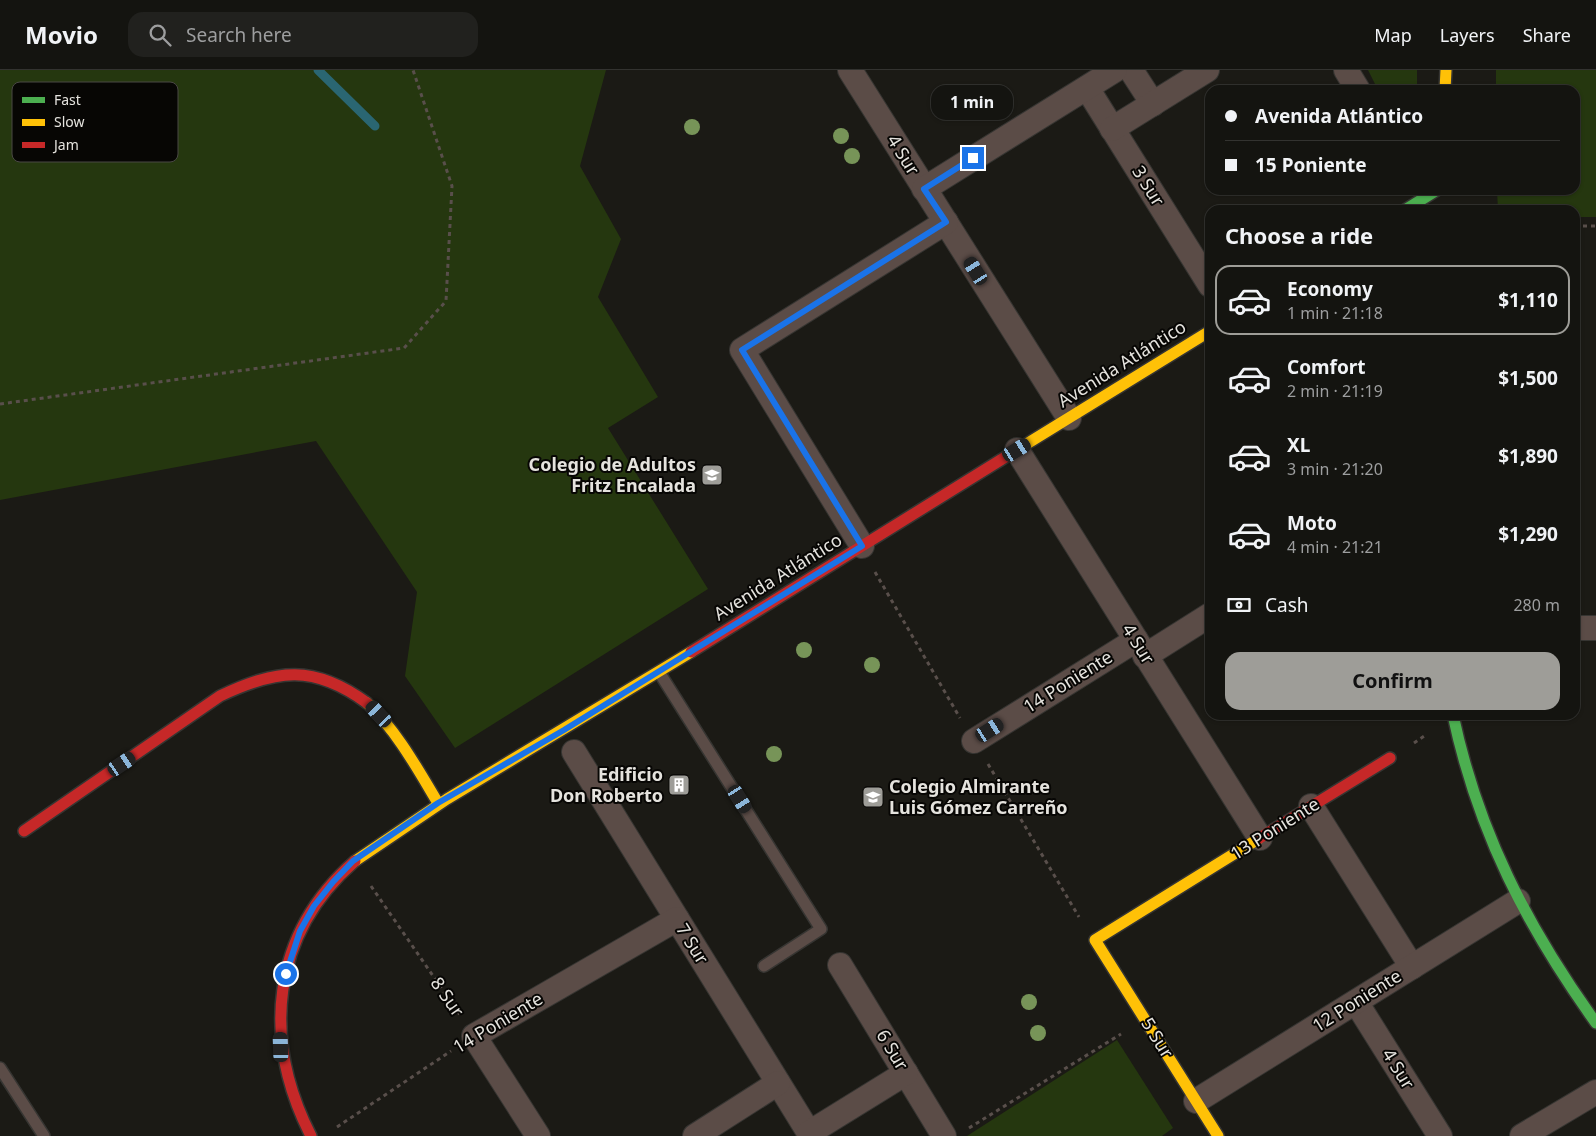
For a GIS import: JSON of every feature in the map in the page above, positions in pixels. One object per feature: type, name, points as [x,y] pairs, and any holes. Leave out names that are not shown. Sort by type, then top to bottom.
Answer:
[{"type":"street","name":"4 Sur","points":[[850,70],[1069,418]]},
{"type":"street","points":[[924,189],[1115,70]]},
{"type":"street","points":[[1131,70],[1152,104]]},
{"type":"street","points":[[1112,129],[1207,70]]},
{"type":"street","points":[[1346,70],[1355,85]]},
{"type":"street","points":[[1445,85],[1446,70]]},
{"type":"street","name":"3 Sur","points":[[1087,88],[1205,277]]},
{"type":"street","points":[[1414,205],[1431,195]]},
{"type":"street","points":[[862,546],[742,350],[946,222]]},
{"type":"street","name":"Avenida Atlántico","points":[[306,1134],[286,1075],[281,1047],[282,988],[290,959],[310,914],[333,882],[353,861],[438,803],[659,672],[1205,334]]},
{"type":"street","name":"4 Sur","points":[[1017,450],[1260,838]]},
{"type":"street","name":"14 Poniente","points":[[974,741],[1141,648],[1205,617]]},
{"type":"street","points":[[1580,628],[1596,628]]},
{"type":"street","points":[[24,832],[220,696],[254,681],[287,675],[318,676],[348,688],[370,705],[388,724],[438,803]]},
{"type":"street","points":[[1454,720],[1481,814],[1497,857],[1518,901],[1570,988],[1596,1023]]},
{"type":"street","name":"7 Sur","points":[[574,752],[810,1134]]},
{"type":"street","name":"13 Poniente","points":[[1096,940],[1390,758]]},
{"type":"street","points":[[1311,806],[1412,967]]},
{"type":"street","name":"12 Poniente","points":[[1196,1101],[1518,901]]},
{"type":"street","name":"14 Poniente","points":[[474,1036],[677,919]]},
{"type":"street","name":"5 Sur","points":[[1096,940],[1218,1136]]},
{"type":"street","name":"6 Sur","points":[[840,965],[906,1073],[954,1133]]},
{"type":"street","name":"4 Sur","points":[[1356,1002],[1440,1136]]},
{"type":"street","name":"8 Sur","points":[[474,1036],[538,1136]]},
{"type":"street","points":[[810,1134],[906,1073]]},
{"type":"street","points":[[695,1136],[778,1083]]},
{"type":"street","points":[[1526,1135],[1596,1092]]},
{"type":"lane","points":[[659,672],[822,929],[764,966]]},
{"type":"lane","points":[[0,1068],[44,1136]]},
{"type":"path","points":[[0,404],[404,348],[446,301],[452,186],[413,70]]},
{"type":"path","points":[[1580,226],[1596,226]]},
{"type":"path","points":[[1390,758],[1447,720]]},
{"type":"path","name":"8 Sur","points":[[353,861],[474,1036]]},
{"type":"path","points":[[954,1133],[1145,1019]]},
{"type":"path","name":"14 Poniente","points":[[331,1131],[474,1036]]},
{"type":"green space","points":[[0,70],[606,70],[580,166],[621,239],[598,297],[658,397],[608,428],[708,589],[455,748],[405,676],[417,592],[316,441],[0,500]]},
{"type":"green space","points":[[1368,70],[1417,70],[1417,85],[1376,85]]},
{"type":"green space","points":[[1496,70],[1596,70],[1596,217],[1580,217],[1580,205],[1498,205],[1497,195],[1580,195],[1580,85],[1496,85]]},
{"type":"green space","points":[[1117,1040],[1173,1128],[1162,1136],[967,1136]]},
{"type":"waterway","points":[[318,70],[375,126]]},
{"type":"traffic: fast","points":[[1413,205],[1429,195]]},
{"type":"traffic: fast","points":[[1454,720],[1463,758],[1476,799],[1508,877],[1548,951],[1596,1023]]},
{"type":"traffic: slow","points":[[1445,85],[1446,70]]},
{"type":"traffic: slow","points":[[1020,448],[1205,334]]},
{"type":"traffic: slow","points":[[355,861],[447,799],[691,652]]},
{"type":"traffic: slow","points":[[367,703],[397,738],[438,803]]},
{"type":"traffic: slow","points":[[1218,1136],[1095,940],[1258,839]]},
{"type":"traffic: jam","points":[[691,652],[1020,448]]},
{"type":"traffic: jam","points":[[24,831],[220,696],[241,687],[278,676],[312,677],[348,690],[367,703]]},
{"type":"traffic: jam","points":[[1258,839],[1390,758]]},
{"type":"traffic: jam","points":[[311,1136],[295,1100],[285,1063],[281,1026],[283,990],[291,955],[305,922],[327,890],[355,861]]},
{"type":"place","name":"Colegio de Adultos Fritz Encalada","points":[[712,475]]},
{"type":"place","name":"Edificio Don Roberto","points":[[679,785]]},
{"type":"place","name":"Colegio Almirante Luis Gómez Carreño","points":[[873,797]]},
{"type":"route","points":[[286,974],[300,931],[314,906],[353,861],[438,803],[564,730],[862,546],[742,350],[946,222],[924,189],[973,158]]}]
